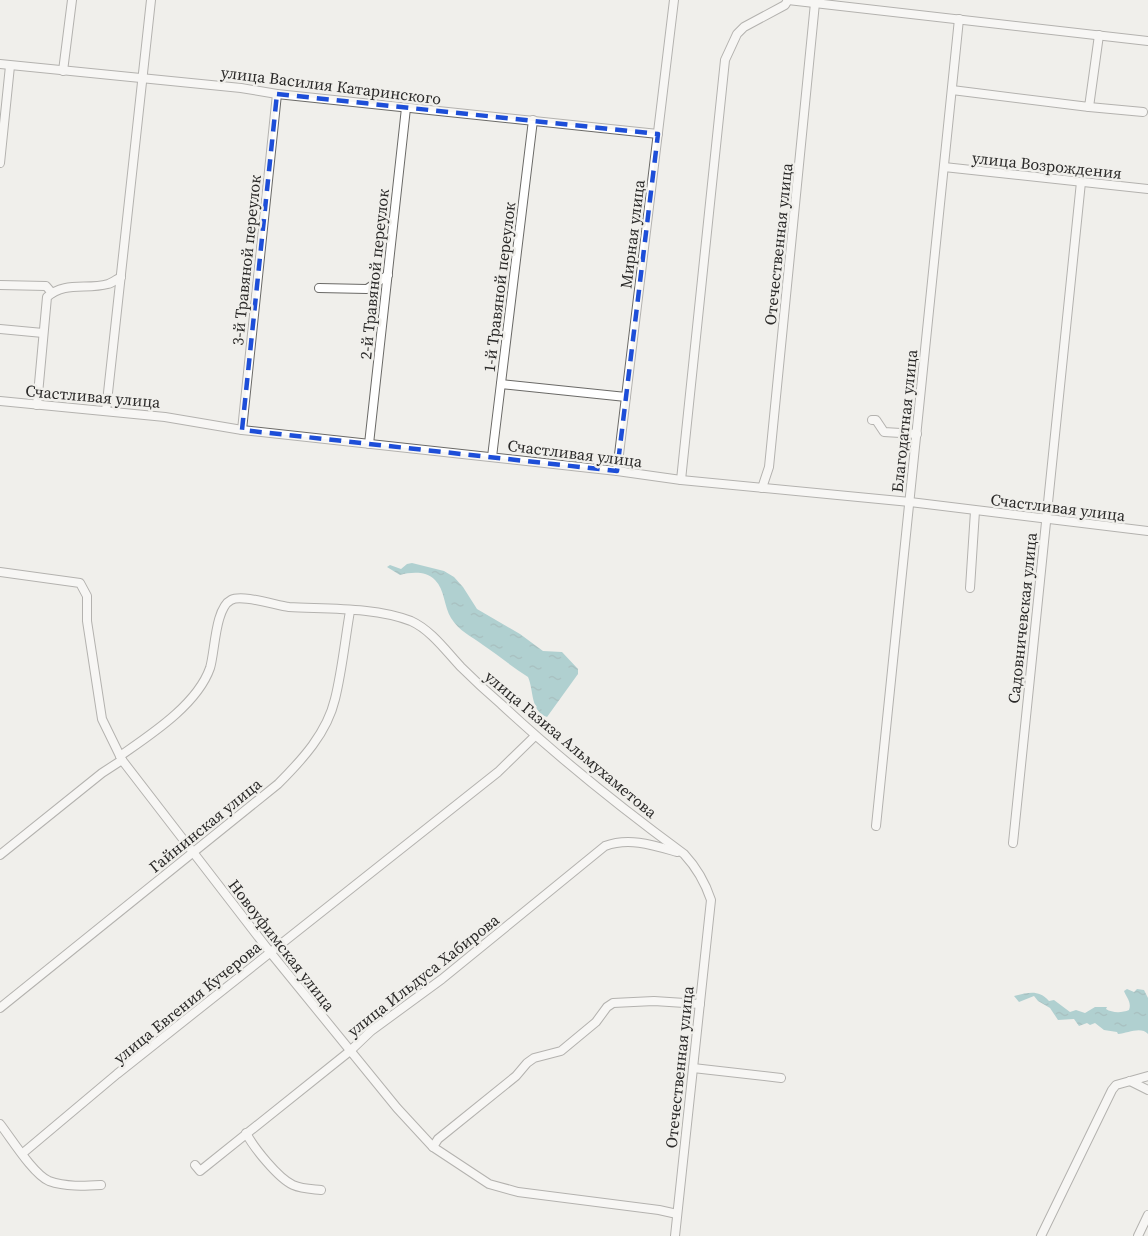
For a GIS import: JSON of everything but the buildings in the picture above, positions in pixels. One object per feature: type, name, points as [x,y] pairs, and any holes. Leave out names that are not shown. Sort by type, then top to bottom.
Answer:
[{"type":"street","points":[[63,71],[72,0]]},
{"type":"street","points":[[106,411],[151,0]]},
{"type":"street","name":"Мирная улица","points":[[617,471],[674,0]]},
{"type":"street","points":[[681,480],[725,60],[737,34],[744,27],[785,5],[788,0],[1148,41]]},
{"type":"street","name":"Отечественная улица","points":[[762,488],[769,467],[815,3]]},
{"type":"street","name":"Благодатная улица","points":[[876,826],[959,19]]},
{"type":"street","points":[[1089,107],[1099,35]]},
{"type":"street","name":"улица Василия Катаринского","points":[[0,64],[658,134]]},
{"type":"street","points":[[0,163],[10,66]]},
{"type":"street","points":[[952,90],[1143,112]]},
{"type":"street","name":"3-й Травяной переулок","points":[[242,430],[277,94]]},
{"type":"street","name":"2-й Травяной переулок","points":[[369,444],[406,108]]},
{"type":"street","name":"1-й Травяной переулок","points":[[492,457],[533,120]]},
{"type":"street","name":"улица Возрождения","points":[[944,167],[1148,189]]},
{"type":"street","name":"Садовничевская улица","points":[[1013,843],[1081,182]]},
{"type":"street","points":[[319,288],[367,289],[388,275]]},
{"type":"street","points":[[37,405],[47,297],[68,286],[108,284],[121,277]]},
{"type":"street","points":[[0,285],[46,286],[52,293]]},
{"type":"street","points":[[0,330],[43,333]]},
{"type":"street","points":[[501,384],[626,397]]},
{"type":"street","name":"Счастливая улица","points":[[0,401],[165,417],[242,430],[681,480],[910,502],[1148,531]]},
{"type":"street","points":[[872,420],[876,420],[884,432],[917,434]]},
{"type":"street","points":[[970,588],[975,511]]},
{"type":"street","name":"Новоуфимская улица","points":[[0,572],[80,583],[87,596],[87,621],[102,718],[121,758],[270,952],[397,1108],[433,1147],[489,1184],[518,1192],[677,1214]]},
{"type":"street","name":"улица Газиза Альмухаметова","points":[[121,758],[166,722],[197,691],[209,670],[222,610],[229,601],[238,598],[288,606],[389,614],[420,627],[535,736],[684,854],[701,876],[711,900]]},
{"type":"street","name":"Гайнинская улица","points":[[0,1008],[278,784],[299,763],[322,730],[335,701],[350,611]]},
{"type":"street","name":"улица Евгения Кучерова","points":[[23,1153],[117,1074],[498,772],[535,736]]},
{"type":"street","points":[[0,855],[121,758]]},
{"type":"street","name":"улица Ильдуса Хабирова","points":[[195,1165],[200,1171],[350,1051],[371,1031],[442,979],[605,846],[623,841],[684,854]]},
{"type":"street","name":"Отечественная улица","points":[[675,1236],[711,900]]},
{"type":"street","points":[[433,1147],[438,1139],[516,1076],[527,1063],[534,1058],[561,1051],[596,1022],[607,1007],[613,1004],[654,1001],[700,1004]]},
{"type":"street","points":[[693,1068],[781,1078]]},
{"type":"street","points":[[1041,1236],[1112,1090],[1116,1085],[1148,1076]]},
{"type":"street","points":[[1130,1081],[1148,1090]]},
{"type":"street","points":[[0,1124],[47,1180],[63,1185],[101,1185]]},
{"type":"street","points":[[246,1133],[250,1141],[285,1179],[299,1187],[321,1190]]},
{"type":"street","points":[[1138,1236],[1148,1215]]},
{"type":"highlighted area","points":[[277,94],[658,134],[617,471],[242,430]]},
{"type":"water","points":[[412,563],[444,571],[454,577],[477,609],[520,634],[543,651],[562,652],[578,669],[578,674],[547,717],[535,705],[528,677],[454,623],[441,589],[435,580],[419,573],[400,575],[387,567],[390,565],[401,569]]},
{"type":"water","points":[[1127,989],[1134,992],[1137,989],[1144,990],[1148,998],[1148,1034],[1138,1030],[1118,1034],[1104,1030],[1095,1023],[1079,1026],[1074,1019],[1058,1020],[1050,1008],[1034,996],[1019,1002],[1014,996],[1037,993],[1049,1001],[1054,1000],[1070,1012],[1076,1010],[1085,1013],[1095,1007],[1107,1007],[1108,1010],[1120,1012],[1129,1010],[1130,1007],[1124,991]]}]
